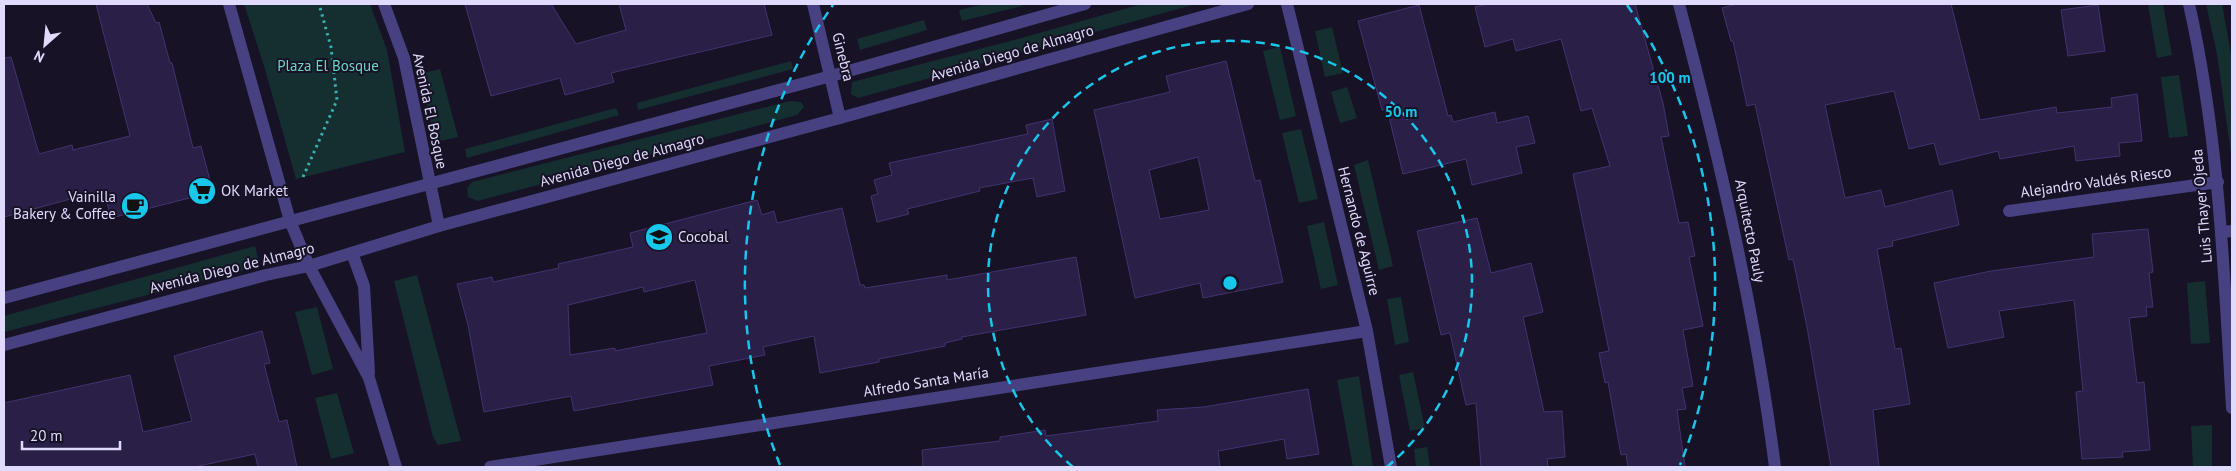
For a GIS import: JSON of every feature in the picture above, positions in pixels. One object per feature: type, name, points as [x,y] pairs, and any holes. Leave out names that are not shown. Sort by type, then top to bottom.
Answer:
[{"type":"street","points":[[229,4],[290,221],[310,266],[369,378],[396,467]]},
{"type":"street","name":"Avenida El Bosque","points":[[384,4],[404,58],[439,226]]},
{"type":"street","name":"Ginebra","points":[[813,4],[840,118]]},
{"type":"street","name":"Avenida Diego de Almagro","points":[[4,298],[831,76],[1085,4]]},
{"type":"street","name":"Avenida Diego de Almagro","points":[[4,345],[266,275],[310,266],[439,226],[840,118],[1248,4]]},
{"type":"street","name":"Hernando de Aguirre","points":[[1287,4],[1367,331],[1391,467]]},
{"type":"street","name":"Arquitecto Pauly","points":[[1678,4],[1715,142],[1766,394],[1775,467]]},
{"type":"street","name":"Luis Thayer Ojeda","points":[[2189,4],[2210,114],[2218,182],[2227,232],[2232,408]]},
{"type":"street","name":"Alejandro Valdés Riesco","points":[[2009,211],[2218,182]]},
{"type":"street","points":[[352,253],[364,286],[369,378]]},
{"type":"street","name":"Alfredo Santa María","points":[[490,467],[1367,331]]},
{"type":"path","points":[[300,184],[337,100],[331,47],[319,4]]},
{"type":"green space","name":"Plaza El Bosque","points":[[244,4],[370,4],[387,50],[405,152],[296,179],[264,66]]},
{"type":"green space","points":[[984,4],[1021,4],[1022,6],[962,21],[959,10]]},
{"type":"green space","points":[[1142,4],[1196,4],[858,98],[851,94],[852,82],[1014,40]]},
{"type":"green space","points":[[2148,4],[2163,4],[2172,55],[2157,58]]},
{"type":"green space","points":[[2206,4],[2222,4],[2232,60],[2232,161],[2217,54]]},
{"type":"green space","points":[[924,20],[927,30],[860,50],[857,39]]},
{"type":"green space","points":[[1332,27],[1343,73],[1325,77],[1315,31]]},
{"type":"green space","points":[[1280,47],[1296,116],[1280,120],[1263,51]]},
{"type":"green space","points":[[791,61],[793,69],[638,110],[637,103]]},
{"type":"green space","points":[[440,69],[458,137],[436,142],[419,74]]},
{"type":"green space","points":[[2179,75],[2188,136],[2169,138],[2161,77]]},
{"type":"green space","points":[[1347,87],[1357,118],[1340,123],[1331,92]]},
{"type":"green space","points":[[790,101],[801,102],[804,107],[797,115],[478,201],[468,197],[467,188],[472,182]]},
{"type":"green space","points":[[616,108],[619,115],[467,158],[465,149]]},
{"type":"green space","points":[[1301,129],[1318,199],[1299,203],[1282,133]]},
{"type":"green space","points":[[1368,160],[1393,266],[1379,270],[1354,165]]},
{"type":"green space","points":[[1324,222],[1338,285],[1321,289],[1307,226]]},
{"type":"green space","points":[[255,246],[260,266],[4,332],[4,316]]},
{"type":"green space","points":[[417,275],[461,441],[438,445],[433,437],[394,281]]},
{"type":"green space","points":[[2205,281],[2210,343],[2191,344],[2187,283]]},
{"type":"green space","points":[[1401,297],[1409,342],[1395,345],[1387,299]]},
{"type":"green space","points":[[317,307],[333,369],[312,375],[295,312]]},
{"type":"green space","points":[[1413,372],[1425,428],[1410,431],[1399,375]]},
{"type":"green space","points":[[1359,376],[1373,467],[1353,467],[1337,380]]},
{"type":"green space","points":[[337,393],[354,453],[331,459],[315,398]]},
{"type":"green space","points":[[2212,425],[2212,467],[2193,467],[2191,426]]},
{"type":"green space","points":[[1427,447],[1430,467],[1416,467],[1414,449]]},
{"type":"building","points":[[96,4],[147,4],[156,23],[159,22],[170,63],[172,63],[193,148],[201,146],[213,192],[111,218],[104,190],[4,217],[4,58],[11,57],[39,154],[72,145],[73,150],[130,136]]},
{"type":"building","points":[[465,4],[551,4],[576,44],[626,30],[619,4],[764,4],[772,35],[611,73],[614,82],[565,95],[560,78],[491,96]]},
{"type":"building","points":[[1488,4],[1635,4],[1663,103],[1669,136],[1661,137],[1679,223],[1688,222],[1695,256],[1689,257],[1703,326],[1683,330],[1693,386],[1682,388],[1686,409],[1677,410],[1685,467],[1628,467],[1626,454],[1621,455],[1608,382],[1605,383],[1599,353],[1609,351],[1573,174],[1610,166],[1592,108],[1581,111],[1561,39],[1516,51],[1513,39],[1485,47],[1475,7]]},
{"type":"building","points":[[1737,4],[1951,4],[1980,120],[2056,107],[2057,113],[2112,107],[2111,98],[2137,94],[2142,141],[2119,143],[2120,156],[2076,161],[2074,146],[2000,159],[1998,151],[1940,165],[1934,143],[1909,149],[1894,91],[1825,105],[1845,198],[1881,190],[1885,207],[1952,190],[1959,225],[1892,241],[1893,246],[1877,249],[1895,349],[1901,348],[1910,404],[1873,410],[1879,467],[1831,467],[1807,327],[1793,259],[1789,260],[1755,104],[1747,106],[1733,41],[1731,41],[1722,8]]},
{"type":"building","points":[[1419,5],[1448,116],[1451,115],[1453,122],[1495,112],[1497,123],[1528,116],[1535,143],[1516,147],[1522,173],[1472,185],[1466,159],[1403,174],[1387,109],[1382,110],[1358,21]]},
{"type":"building","points":[[2098,5],[2105,51],[2068,56],[2061,10]]},
{"type":"building","points":[[1226,61],[1255,181],[1260,180],[1283,282],[1203,298],[1200,283],[1135,298],[1094,110],[1170,92],[1166,76]],"holes":[[[1198,157],[1209,210],[1160,219],[1149,170]]]},
{"type":"building","points":[[1052,119],[1065,191],[1037,197],[1033,178],[979,188],[980,191],[907,209],[909,214],[877,222],[871,196],[878,194],[874,180],[892,175],[889,163],[1028,134],[1026,125]]},
{"type":"building","points":[[757,200],[762,215],[774,211],[777,223],[842,208],[860,285],[864,285],[865,288],[947,275],[947,280],[1076,257],[1086,315],[962,337],[962,339],[945,343],[945,346],[879,359],[879,362],[820,373],[814,336],[763,347],[765,355],[709,366],[713,385],[574,411],[571,396],[484,412],[468,325],[457,284],[492,277],[493,282],[559,268],[558,264],[633,247],[630,233]],"holes":[[[695,280],[707,333],[615,351],[615,348],[570,355],[568,305],[643,287],[644,292]]]},
{"type":"building","points":[[1477,218],[1491,273],[1531,263],[1543,312],[1523,317],[1544,412],[1562,411],[1565,457],[1547,459],[1548,467],[1481,467],[1476,403],[1466,405],[1450,333],[1441,335],[1417,231]]},
{"type":"building","points":[[2148,229],[2153,272],[2149,273],[2153,307],[2146,307],[2147,316],[2129,318],[2137,383],[2144,382],[2150,450],[2122,452],[2123,457],[2082,459],[2076,392],[2083,391],[2074,300],[1999,311],[2004,337],[1948,348],[1934,283],[1991,271],[2094,257],[2092,234]]},
{"type":"building","points":[[262,331],[270,363],[264,364],[279,422],[287,420],[297,467],[258,467],[255,454],[194,467],[4,467],[4,403],[130,375],[143,432],[192,421],[174,356]]},
{"type":"building","points":[[1308,389],[1319,454],[1287,459],[1284,439],[1218,451],[1220,467],[923,467],[922,450],[1000,441],[1000,437],[1045,430],[1046,436],[1158,421],[1157,410],[1204,407]]},
{"type":"place","name":"OK Market","points":[[202,191]]},
{"type":"place","name":"Vainilla Bakery & Coffee","points":[[135,206]]},
{"type":"place","name":"Cocobal","points":[[659,237]]}]
